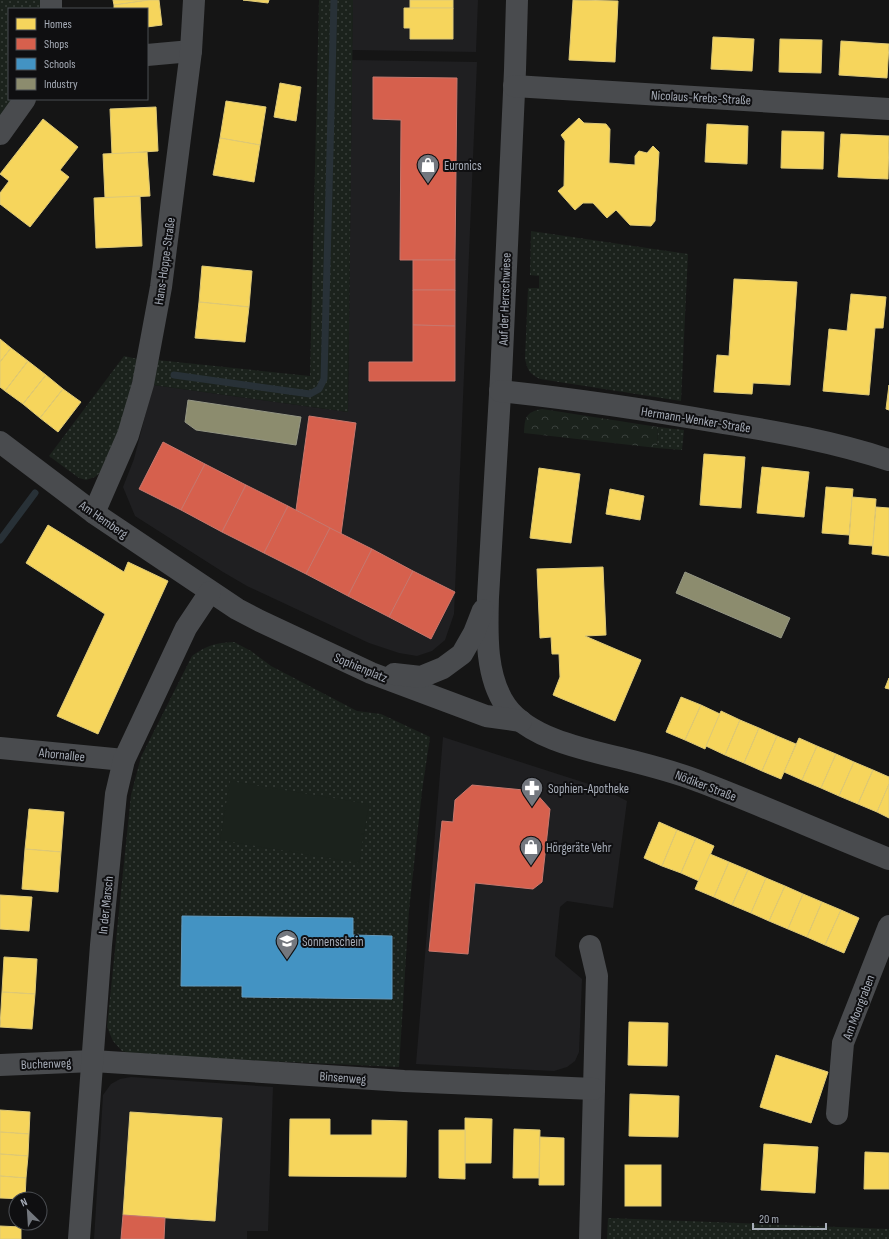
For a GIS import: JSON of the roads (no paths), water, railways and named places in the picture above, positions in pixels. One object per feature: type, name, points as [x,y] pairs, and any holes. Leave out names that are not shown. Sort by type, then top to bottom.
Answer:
[{"type":"street","name":"Hans-Hoppe-Straße","points":[[94,513],[128,435],[143,384],[161,287],[191,51],[194,0]]},
{"type":"street","name":"Auf der Herrschwiese","points":[[517,0],[500,391],[487,633],[491,665],[497,687],[506,706],[520,721]]},
{"type":"street","points":[[148,55],[191,51]]},
{"type":"street","name":"Nicolaus-Krebs-Straße","points":[[514,86],[889,109]]},
{"type":"street","points":[[0,134],[24,100]]},
{"type":"street","name":"Hermann-Wenker-Straße","points":[[500,391],[679,415],[775,432],[862,451],[889,460]]},
{"type":"street","name":"Am Hemberg","points":[[0,442],[94,513],[210,592]]},
{"type":"street","name":"Sophienplatz","points":[[210,592],[260,621],[371,673],[486,716],[520,721]]},
{"type":"street","name":"In der Marsch","points":[[79,1239],[101,945],[116,794],[124,760],[186,628],[210,592]]},
{"type":"street","name":"Auf der Herrschwiese","points":[[371,673],[421,676],[443,668],[462,654],[474,633],[488,597]]},
{"type":"street","name":"Nödiker Straße","points":[[520,721],[548,737],[655,767],[700,782],[889,859]]},
{"type":"street","name":"Ahornallee","points":[[0,748],[124,760]]},
{"type":"street","name":"Am Moorgraben","points":[[837,1114],[844,1043],[889,926]]},
{"type":"street","points":[[590,946],[597,976],[590,1239]]},
{"type":"street","name":"Buchenweg","points":[[0,1065],[93,1061]]},
{"type":"street","name":"Binsenweg","points":[[93,1061],[404,1081],[594,1089]]},
{"type":"waterway","points":[[174,375],[310,394],[319,389],[324,379],[334,0]]},
{"type":"waterway","points":[[0,540],[35,493]]},
{"type":"place","name":"Euronics","points":[[428,184]]},
{"type":"place","name":"Sophien-Apotheke","points":[[532,808]]},
{"type":"place","name":"Hörgeräte Vehr","points":[[531,866]]},
{"type":"place","name":"Sonnenschein","points":[[287,960]]}]
